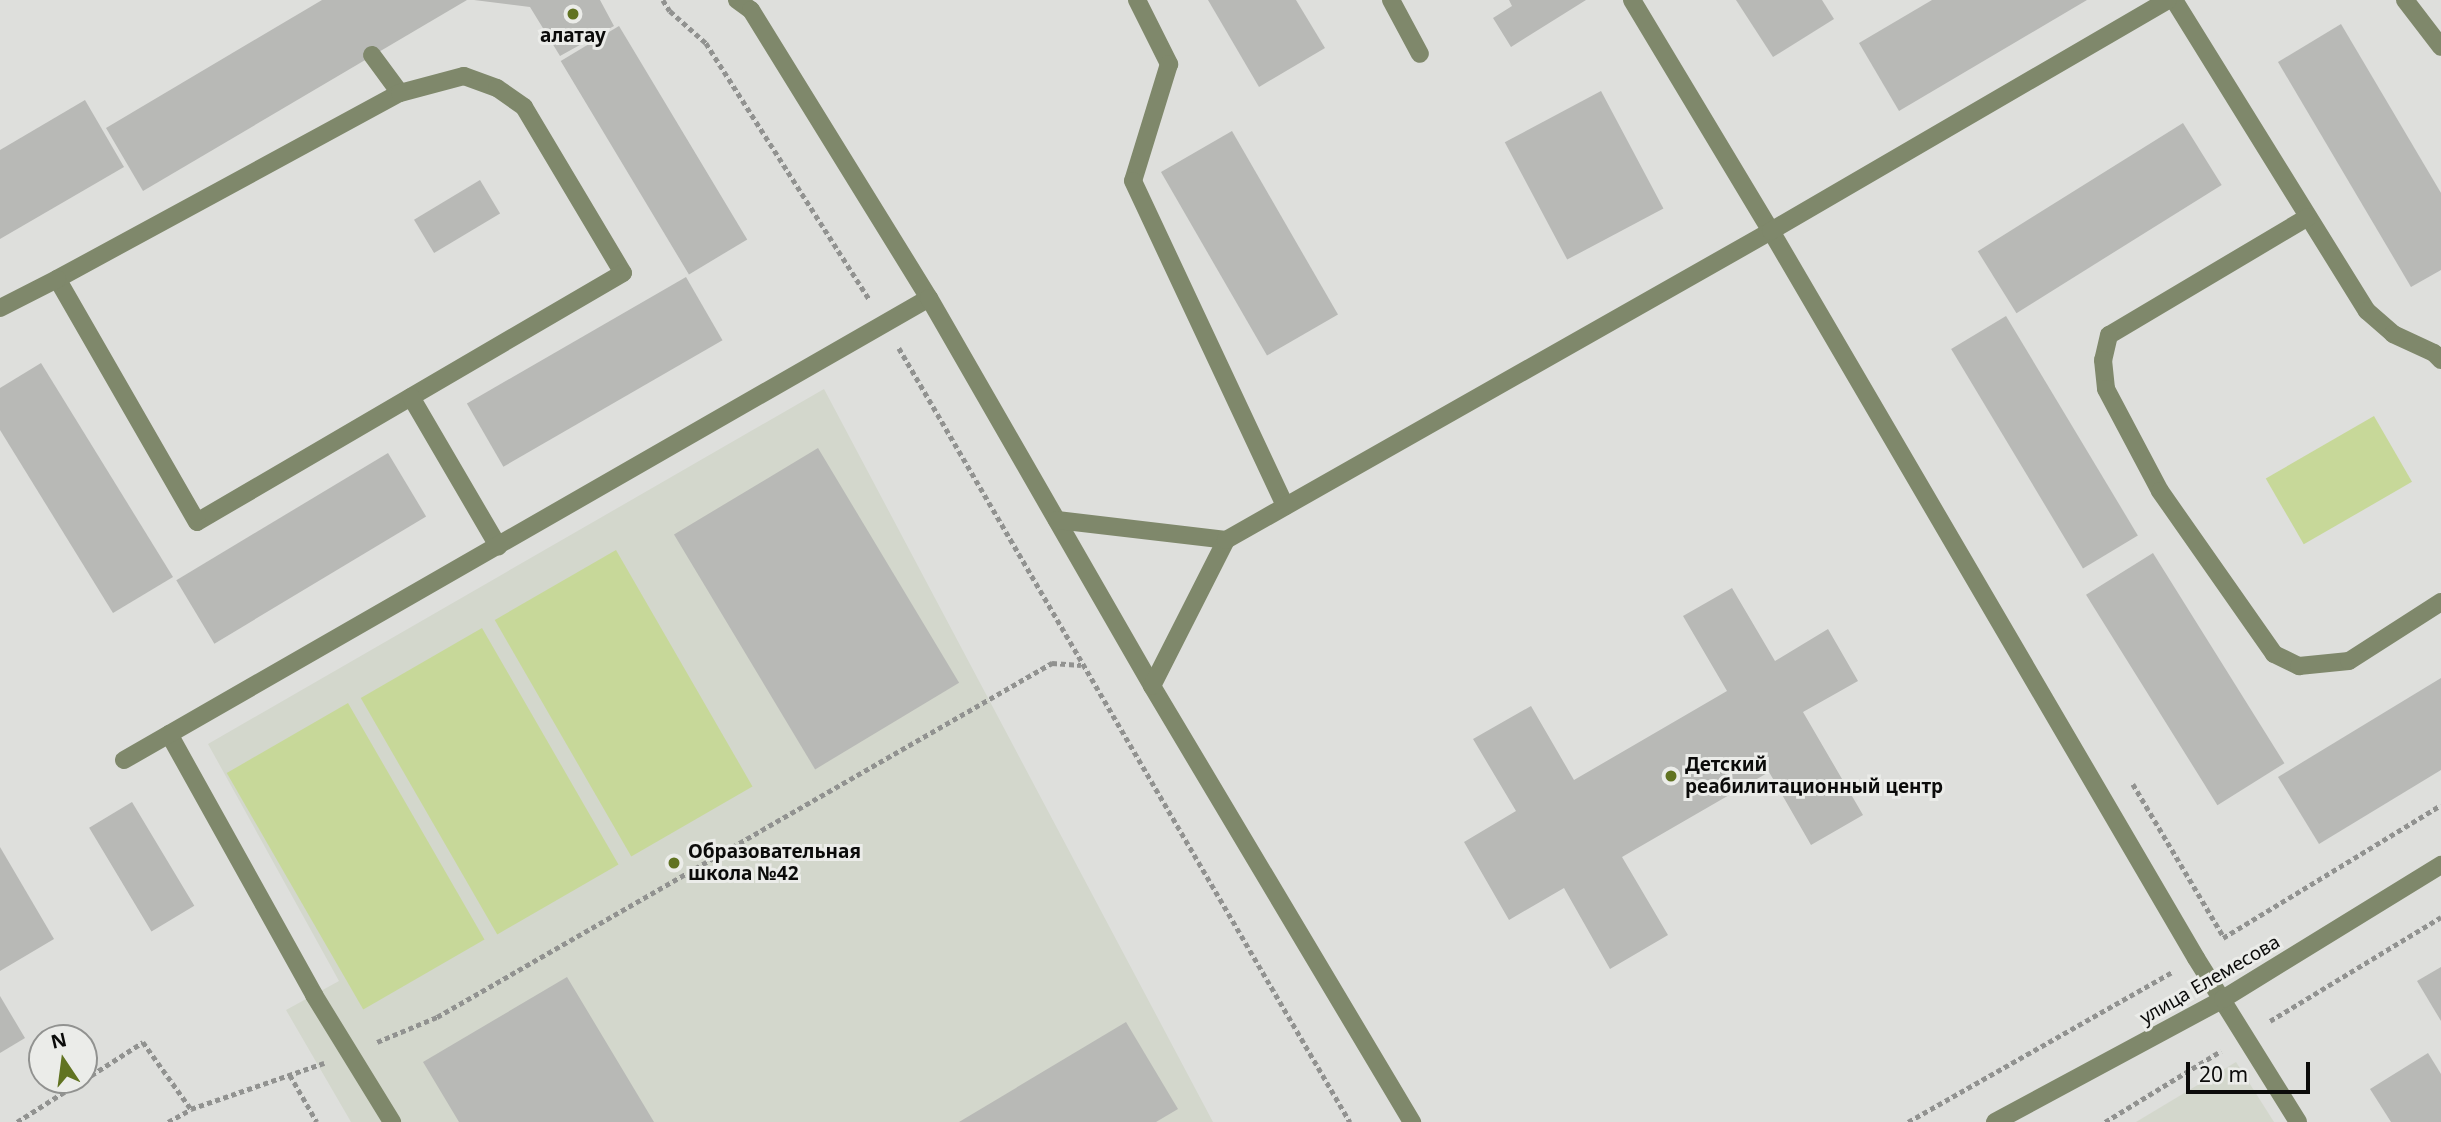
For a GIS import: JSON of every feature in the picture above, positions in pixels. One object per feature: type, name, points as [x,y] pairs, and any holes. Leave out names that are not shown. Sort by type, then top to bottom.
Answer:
[{"type":"street","points":[[737,0],[751,10],[929,298],[1153,687],[1412,1122]]},
{"type":"street","points":[[1137,0],[1169,64],[1133,180],[1285,506]]},
{"type":"street","points":[[1391,0],[1420,54]]},
{"type":"street","points":[[1632,0],[1772,230],[2189,946],[2298,1122]]},
{"type":"street","points":[[1153,687],[1226,540],[1772,230],[2168,0]]},
{"type":"street","points":[[2174,0],[2367,312],[2393,334],[2434,353],[2441,360]]},
{"type":"street","points":[[2405,0],[2441,47]]},
{"type":"street","points":[[372,55],[400,93]]},
{"type":"street","points":[[0,308],[400,93],[464,76],[497,88],[524,107],[622,273],[197,522],[57,279]]},
{"type":"street","points":[[2308,217],[2109,335],[2103,360],[2106,389],[2160,491],[2274,654],[2299,666],[2349,661],[2441,602]]},
{"type":"street","points":[[124,760],[929,298]]},
{"type":"street","points":[[411,397],[498,546]]},
{"type":"street","points":[[1057,520],[1226,540]]},
{"type":"street","points":[[169,734],[314,995],[392,1122]]},
{"type":"street","name":"улица Елемесова","points":[[1995,1122],[2223,999],[2441,865]]},
{"type":"path","points":[[663,0],[670,11],[705,43],[886,325],[1081,665],[1350,1122]]},
{"type":"path","points":[[168,1122],[191,1109],[352,1053],[438,1017],[1052,663],[1081,665]]},
{"type":"path","points":[[98,1071],[143,1042],[191,1109]]},
{"type":"path","points":[[290,1075],[317,1122]]},
{"type":"path","points":[[17,1122],[62,1094]]},
{"type":"shaded area","name":"Образовательная школа №42","points":[[824,389],[1213,1122],[351,1122],[286,1010],[339,981],[208,744]]},
{"type":"shaded area","points":[[2236,1062],[2274,1122],[2136,1122]]},
{"type":"green space","points":[[2374,416],[2412,482],[2304,544],[2266,478]]},
{"type":"green space","points":[[616,550],[752,786],[631,856],[495,620]]},
{"type":"green space","points":[[482,628],[618,864],[497,934],[361,698]]},
{"type":"green space","points":[[348,703],[485,939],[363,1009],[227,773]]},
{"type":"building","points":[[322,0],[467,0],[143,191],[106,128]]},
{"type":"building","points":[[474,0],[600,0],[614,26],[560,56],[530,7]]},
{"type":"building","points":[[1208,0],[1296,0],[1325,48],[1259,87]]},
{"type":"building","points":[[1509,0],[1586,0],[1511,47],[1493,18],[1512,6]]},
{"type":"building","points":[[1736,0],[1822,0],[1834,19],[1773,57]]},
{"type":"building","points":[[1932,0],[2087,0],[1899,111],[1859,43]]},
{"type":"building","points":[[2341,24],[2441,193],[2441,270],[2411,287],[2278,62]]},
{"type":"building","points":[[619,26],[747,239],[689,274],[561,61]]},
{"type":"building","points":[[1601,91],[1663,208],[1567,260],[1505,142]]},
{"type":"building","points":[[85,100],[124,167],[0,239],[0,150]]},
{"type":"building","points":[[2183,123],[2222,185],[2016,313],[1978,251]]},
{"type":"building","points":[[1232,131],[1338,315],[1267,356],[1161,172]]},
{"type":"building","points":[[480,180],[500,213],[434,253],[414,220]]},
{"type":"building","points":[[686,277],[722,340],[503,467],[467,404]]},
{"type":"building","points":[[2006,316],[2138,535],[2083,568],[1951,349]]},
{"type":"building","points":[[41,363],[173,577],[113,613],[0,430],[0,388]]},
{"type":"building","points":[[818,448],[959,683],[815,769],[674,535]]},
{"type":"building","points":[[388,453],[426,516],[214,644],[176,580]]},
{"type":"building","points":[[2153,553],[2284,763],[2217,805],[2086,595]]},
{"type":"building","name":"Детский реабилитационный центр","points":[[1732,588],[1775,661],[1828,629],[1858,681],[1803,712],[1863,815],[1811,845],[1769,772],[1622,857],[1668,935],[1610,969],[1564,888],[1509,920],[1464,842],[1516,811],[1473,739],[1531,706],[1574,780],[1727,691],[1683,616]]},
{"type":"building","points":[[2441,678],[2441,770],[2319,844],[2278,777]]},
{"type":"building","points":[[132,802],[194,906],[151,931],[89,828]]},
{"type":"building","points":[[0,847],[54,939],[0,971]]},
{"type":"building","points":[[2441,967],[2441,1021],[2417,981]]},
{"type":"building","points":[[567,977],[654,1122],[459,1122],[423,1062]]},
{"type":"building","points":[[0,996],[25,1038],[0,1053]]},
{"type":"building","points":[[1126,1022],[1178,1109],[1156,1122],[959,1122]]},
{"type":"building","points":[[2428,1053],[2441,1074],[2441,1122],[2391,1122],[2370,1089]]},
{"type":"place","name":"алатау","points":[[573,14]]},
{"type":"place","name":"Детский реабилитационный центр","points":[[1671,776]]},
{"type":"place","name":"Образовательная школа №42","points":[[674,863]]}]
